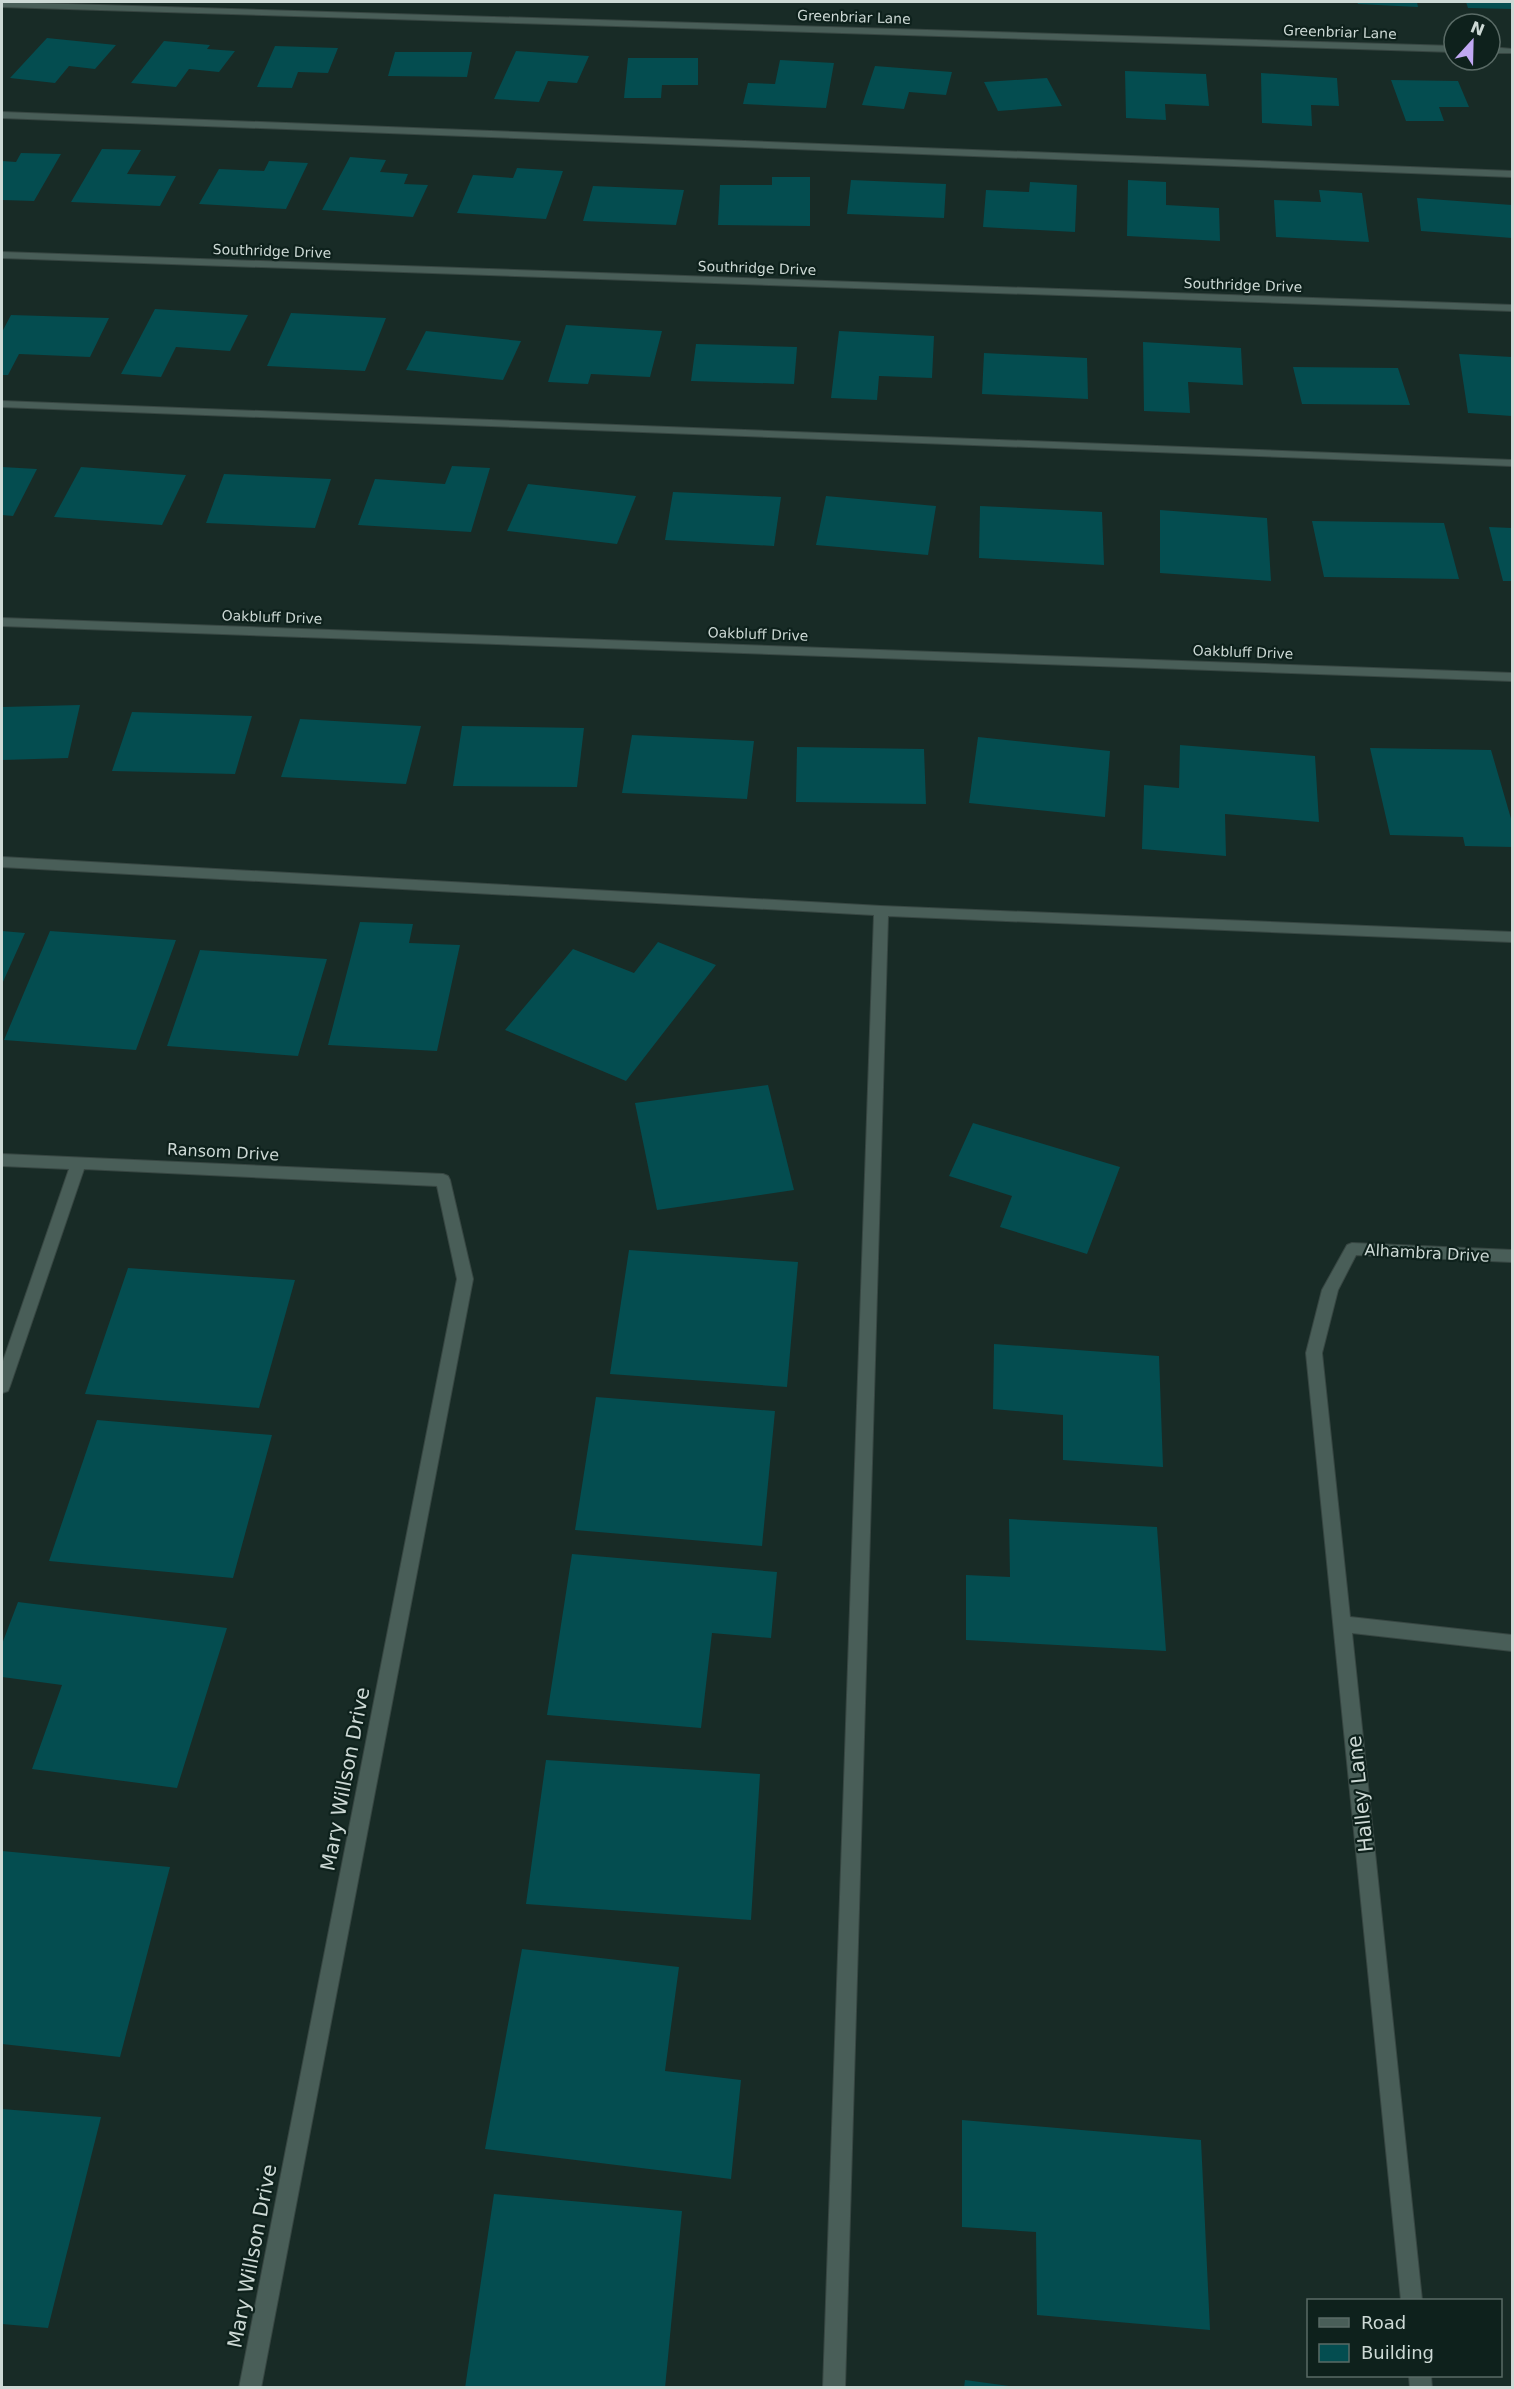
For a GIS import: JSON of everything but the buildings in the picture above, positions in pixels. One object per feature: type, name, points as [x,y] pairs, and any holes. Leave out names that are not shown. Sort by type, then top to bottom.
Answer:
[{"type":"street","name":"Greenbriar Lane","points":[[2,4],[1442,49]]},
{"type":"street","points":[[2,115],[1512,174]]},
{"type":"street","name":"Southridge Drive","points":[[2,255],[1512,308]]},
{"type":"street","points":[[2,404],[1512,463]]},
{"type":"street","name":"Oakbluff Drive","points":[[2,622],[1512,677]]},
{"type":"street","points":[[2,862],[881,911],[1512,937]]},
{"type":"street","points":[[834,2388],[881,911]]},
{"type":"street","name":"Ransom Drive","points":[[2,1160],[443,1180]]},
{"type":"street","points":[[2,1386],[78,1164]]},
{"type":"street","name":"Mary Willson Drive","points":[[250,2388],[465,1279],[443,1180]]},
{"type":"street","name":"Alhambra Drive","points":[[1330,1290],[1352,1249],[1512,1256]]},
{"type":"street","name":"Halley Lane","points":[[1330,1290],[1314,1353],[1412,2299]]},
{"type":"street","points":[[1342,1624],[1512,1643]]}]
